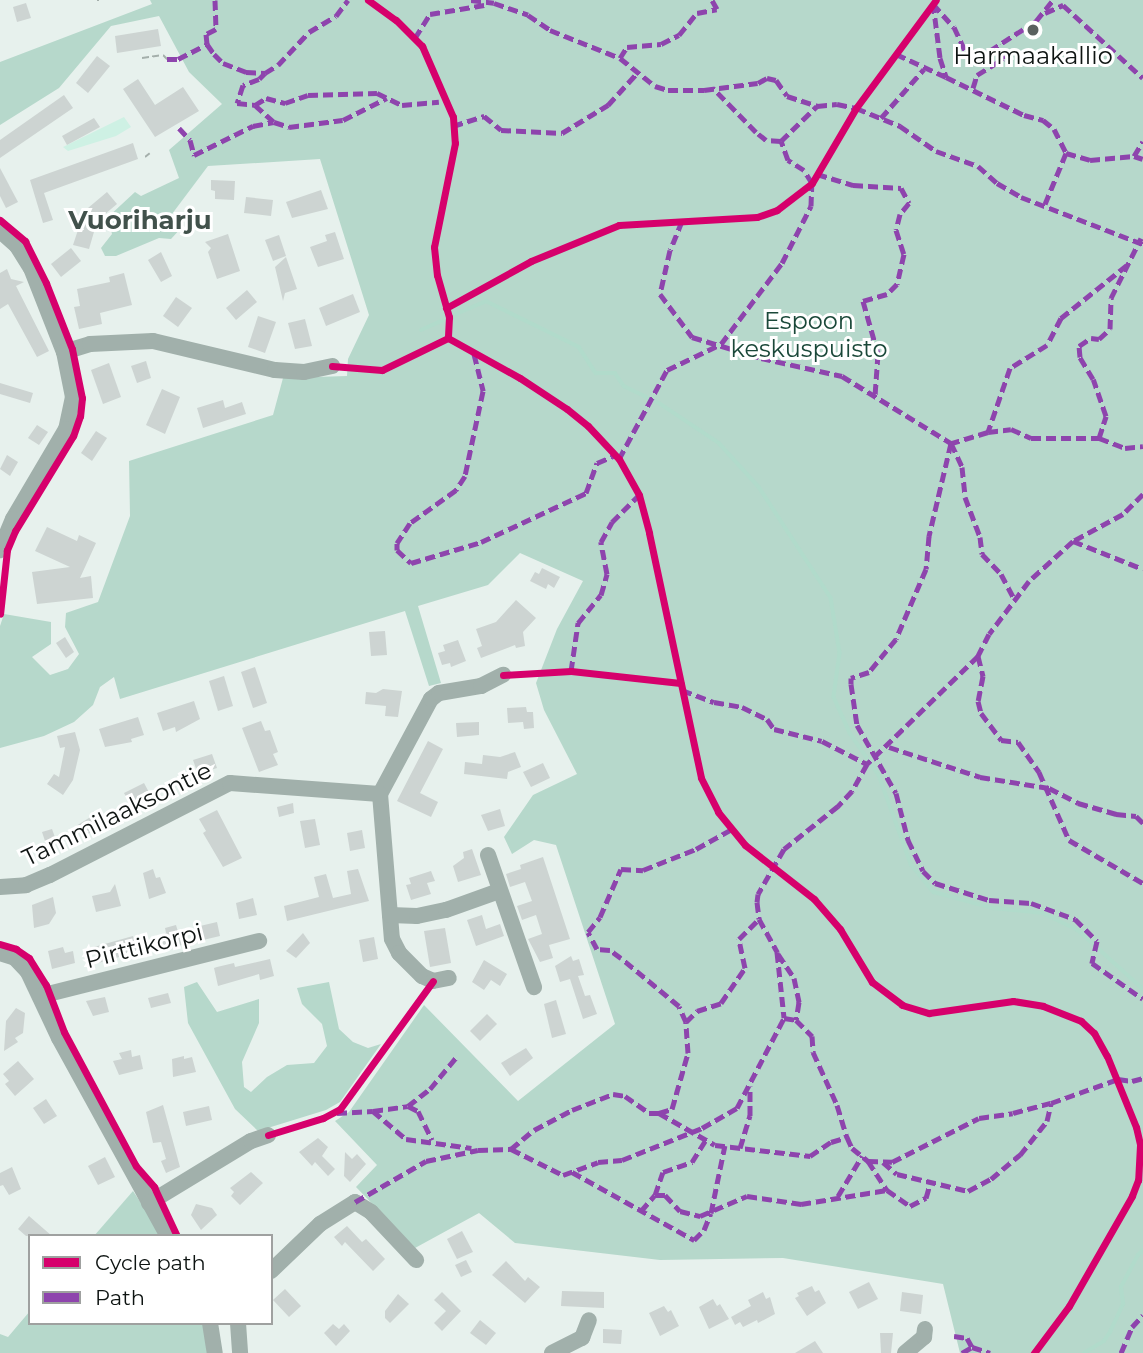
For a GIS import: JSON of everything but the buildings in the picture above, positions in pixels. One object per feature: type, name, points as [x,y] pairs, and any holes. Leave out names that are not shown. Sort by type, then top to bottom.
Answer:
[{"type":"street","points":[[0,231],[17,246],[31,268],[64,352],[74,397],[66,429],[2,540]]},
{"type":"street","points":[[64,352],[90,344],[153,341],[275,370],[304,372],[332,366]]},
{"type":"street","points":[[449,978],[433,981],[412,968],[392,939],[380,794],[431,699],[439,693],[481,686],[503,675]]},
{"type":"street","name":"Tammilaaksontie","points":[[0,887],[26,885],[50,875],[230,783],[380,794]]},
{"type":"street","points":[[488,855],[534,987]]},
{"type":"street","points":[[390,915],[417,916],[446,910],[499,891]]},
{"type":"street","name":"Pirttikorpi","points":[[40,996],[259,941]]},
{"type":"street","points":[[0,953],[22,965],[167,1234]]},
{"type":"street","points":[[149,1203],[251,1141],[268,1135]]},
{"type":"street","points":[[273,1269],[320,1224],[355,1202],[371,1212],[416,1260]]},
{"type":"street","points":[[552,1353],[582,1338],[589,1320]]},
{"type":"street","points":[[210,1325],[215,1353]]},
{"type":"street","points":[[239,1325],[240,1353]]},
{"type":"street","points":[[905,1353],[924,1337],[925,1329]]},
{"type":"path","points":[[142,58],[163,55],[167,59]]},
{"type":"path","points":[[145,157],[150,153]]},
{"type":"green space","name":"Espoon keskuspuisto","points":[[150,0],[1143,0],[1143,1353],[960,1353],[943,1284],[783,1258],[660,1260],[515,1243],[479,1213],[415,1248],[356,1187],[377,1165],[335,1121],[349,1112],[424,1005],[518,1101],[615,1024],[556,845],[534,840],[512,854],[504,837],[533,795],[577,774],[544,710],[536,683],[557,629],[583,581],[520,553],[488,585],[418,606],[441,683],[429,686],[405,611],[120,699],[114,677],[100,687],[93,705],[74,722],[44,736],[0,748],[0,626],[4,614],[51,622],[51,644],[32,657],[50,675],[68,669],[79,654],[65,627],[66,613],[98,602],[130,516],[129,461],[273,415],[283,378],[347,376],[348,359],[369,315],[320,159],[208,166],[169,218],[182,227],[171,239],[159,238],[116,256],[105,256],[101,248],[112,234],[108,217],[135,192],[141,196],[179,178],[169,150],[222,104],[189,72],[159,16],[111,26],[59,88],[0,125],[0,62],[152,4]]},
{"type":"green space","points":[[124,117],[131,127],[116,136],[68,151],[63,147]]},
{"type":"green space","points":[[197,982],[217,1012],[259,999],[259,1023],[242,1062],[244,1087],[251,1092],[267,1077],[287,1065],[314,1063],[327,1046],[322,1024],[302,1004],[297,988],[329,982],[339,1029],[353,1042],[368,1048],[381,1044],[340,1102],[326,1110],[258,1131],[235,1109],[188,1023],[184,987]]},
{"type":"green space","points":[[133,1191],[162,1234],[96,1234]]},
{"type":"green space","points":[[28,1313],[28,1325],[205,1325],[207,1353],[0,1353],[0,1334],[8,1337]]},
{"type":"waterway","points":[[456,314],[486,301],[579,347],[596,373],[615,373],[624,386],[659,403],[719,443],[759,487],[831,598],[840,653],[834,697],[850,733],[879,775],[911,864],[934,892],[993,908],[1043,913],[1078,930],[1143,989]]},
{"type":"waterway","points":[[421,330],[441,321]]},
{"type":"waterway","points":[[1084,1353],[1104,1341],[1110,1332],[1123,1304],[1121,1287],[1143,1250]]},
{"type":"marked path","points":[[215,0],[216,29],[206,34],[207,44],[223,63],[246,72],[265,73],[278,65],[309,32],[336,16],[348,0]]},
{"type":"marked path","points":[[471,0],[494,3],[528,15],[550,30],[620,58],[655,86],[668,90],[704,90],[758,83],[767,78],[776,80],[787,96],[817,106],[837,104],[856,108],[900,126],[936,151],[978,166],[997,183],[1021,197],[1143,244]]},
{"type":"marked path","points":[[620,58],[627,47],[661,44],[679,35],[697,13],[717,9],[712,0]]},
{"type":"marked path","points":[[933,4],[954,27],[965,51],[977,59],[1036,21],[1053,0]]},
{"type":"marked path","points":[[933,3],[940,58],[946,77],[1024,115],[1043,120],[1054,129],[1066,153],[1090,160],[1134,156],[1143,159]]},
{"type":"marked path","points":[[415,38],[430,14],[484,5]]},
{"type":"marked path","points":[[1045,13],[1063,5],[1143,78]]},
{"type":"marked path","points":[[167,59],[178,59],[207,44]]},
{"type":"marked path","points":[[973,88],[977,75],[1003,59],[999,45]]},
{"type":"marked path","points":[[896,54],[946,77]]},
{"type":"marked path","points":[[881,118],[924,69]]},
{"type":"marked path","points":[[453,126],[484,116],[501,130],[562,133],[608,105],[638,72]]},
{"type":"marked path","points":[[265,73],[259,79],[243,85],[237,103],[255,105],[266,98],[285,103],[308,95],[377,93],[402,105],[439,102]]},
{"type":"marked path","points":[[619,459],[667,370],[721,344],[782,263],[811,206],[812,183],[804,170],[788,160],[781,141],[766,140],[713,88]]},
{"type":"marked path","points":[[255,105],[274,122],[289,127],[343,120],[387,98]]},
{"type":"marked path","points":[[781,141],[817,106]]},
{"type":"marked path","points":[[179,128],[190,140],[194,155],[253,126],[274,122]]},
{"type":"marked path","points":[[1134,156],[1143,141]]},
{"type":"marked path","points":[[1045,204],[1066,153]]},
{"type":"marked path","points":[[817,174],[853,185],[901,188],[909,203],[900,214],[896,230],[904,254],[897,284],[887,294],[863,301],[878,354],[875,396]]},
{"type":"marked path","points":[[682,221],[670,250],[660,294],[692,337],[761,358],[842,376],[951,443],[962,467],[965,497],[980,537],[982,554],[1001,574],[1015,600]]},
{"type":"marked path","points":[[1099,438],[1106,416],[1093,379],[1080,357],[1079,346],[1091,338],[1099,339],[1110,329],[1111,298],[1141,238]]},
{"type":"marked path","points":[[1127,265],[1061,318],[1047,345],[1010,368],[988,432],[951,443],[929,536],[926,569],[896,639],[869,672],[851,678],[851,684],[857,725],[896,793],[908,840],[923,871],[935,883],[989,900],[1031,903],[1075,919],[1097,941],[1092,963],[1143,999]]},
{"type":"marked path","points":[[474,354],[483,391],[465,476],[456,490],[410,523],[397,543],[397,550],[411,563],[481,542],[586,493],[597,463],[616,455]]},
{"type":"marked path","points":[[988,432],[1011,429],[1031,438],[1099,438],[1125,448],[1143,446]]},
{"type":"marked path","points":[[1143,494],[1123,514],[1073,541],[1029,581],[989,634],[978,656],[867,764],[852,791],[838,806],[784,849],[758,894],[757,902],[759,919],[777,952],[784,1018],[796,1020],[812,1036],[813,1052],[837,1105],[847,1137],[852,1148],[868,1161],[892,1162],[979,1118],[1051,1103],[1118,1079],[1132,1081],[1143,1078]]},
{"type":"marked path","points":[[571,671],[578,623],[601,595],[607,574],[601,542],[612,522],[639,495]]},
{"type":"marked path","points":[[1073,541],[1143,569]]},
{"type":"marked path","points":[[978,656],[983,676],[978,701],[981,713],[1001,740],[1018,742],[1039,772],[1069,840],[1143,883]]},
{"type":"marked path","points":[[682,690],[714,702],[742,707],[767,719],[774,729],[822,741],[867,764]]},
{"type":"marked path","points":[[889,747],[980,777],[1049,788],[1078,803],[1116,814],[1136,816],[1143,823]]},
{"type":"marked path","points":[[686,1022],[679,1006],[610,950],[597,949],[588,932],[600,917],[621,869],[643,870],[696,849],[732,829]]},
{"type":"marked path","points":[[659,1113],[672,1109],[688,1053],[686,1022],[697,1011],[721,1003],[745,968],[739,939],[759,919]]},
{"type":"marked path","points":[[778,954],[794,978],[799,1002],[796,1020]]},
{"type":"marked path","points":[[355,1202],[426,1161],[478,1150],[511,1149],[563,1175],[598,1162],[622,1160],[702,1128],[737,1108],[784,1018]]},
{"type":"marked path","points":[[408,1106],[430,1089],[458,1055]]},
{"type":"marked path","points":[[740,1148],[750,1116],[750,1086]]},
{"type":"marked path","points":[[511,1149],[534,1130],[572,1110],[613,1094],[625,1096],[649,1113],[659,1113],[715,1145],[810,1156],[831,1142],[847,1137]]},
{"type":"marked path","points":[[883,1162],[897,1174],[968,1191],[991,1179],[1020,1155],[1047,1121],[1051,1103]]},
{"type":"marked path","points":[[373,1111],[408,1106],[418,1111],[432,1140]]},
{"type":"marked path","points":[[337,1113],[373,1111],[406,1139],[471,1148]]},
{"type":"marked path","points":[[641,1211],[655,1195],[663,1172],[692,1162],[705,1141]]},
{"type":"marked path","points":[[572,1172],[694,1240],[704,1230],[711,1213],[725,1145]]},
{"type":"marked path","points":[[838,1196],[862,1156]]},
{"type":"marked path","points":[[868,1161],[887,1190],[910,1206],[926,1198],[931,1181]]},
{"type":"marked path","points":[[655,1195],[665,1195],[680,1211],[700,1216],[747,1196],[801,1204],[887,1190]]},
{"type":"marked path","points":[[1121,1353],[1132,1327],[1143,1315]]},
{"type":"marked path","points":[[954,1336],[967,1338],[972,1347]]},
{"type":"marked path","points":[[962,1353],[972,1347],[990,1353]]},
{"type":"cycle path","points":[[368,0],[396,20],[422,46],[453,117],[455,143],[434,247],[437,275],[449,317],[448,338]]},
{"type":"cycle path","points":[[446,308],[531,261],[619,225],[757,217],[777,210],[812,183],[856,108],[936,0]]},
{"type":"cycle path","points":[[0,220],[25,241],[46,283],[72,349],[82,398],[80,416],[73,436],[15,531],[7,550],[0,614]]},
{"type":"cycle path","points":[[448,338],[520,378],[567,409],[588,426],[619,459],[639,495],[649,533],[701,778],[718,812],[745,845],[814,899],[840,929],[872,982],[902,1005],[929,1013],[1013,1001],[1043,1006],[1081,1021],[1094,1033],[1107,1056],[1136,1127],[1140,1145],[1138,1180],[1132,1196],[1069,1306],[1034,1353]]},
{"type":"cycle path","points":[[332,366],[382,370],[448,338]]},
{"type":"cycle path","points":[[503,675],[571,671],[680,683]]},
{"type":"cycle path","points":[[0,944],[16,949],[29,958],[46,985],[64,1032],[136,1166],[154,1187],[176,1234]]},
{"type":"cycle path","points":[[268,1135],[323,1118],[340,1109],[433,981]]},
{"type":"place","name":"Harmaakallio","points":[[1033,30]]},
{"type":"district","name":"Vuoriharju","points":[[140,221]]}]
